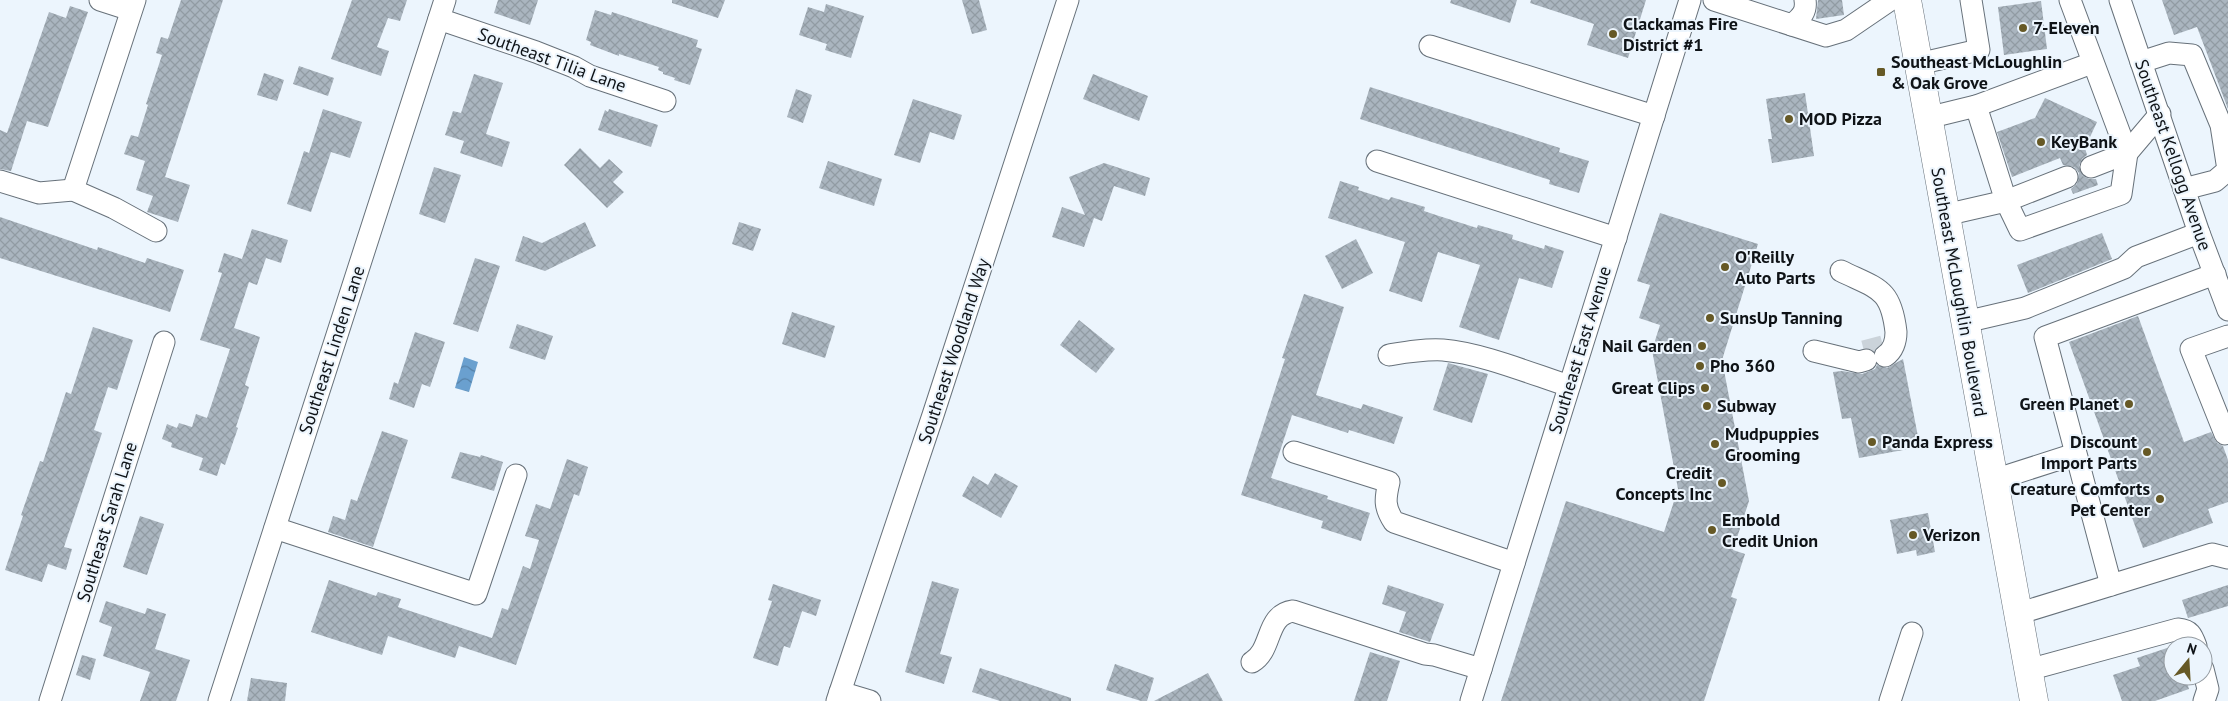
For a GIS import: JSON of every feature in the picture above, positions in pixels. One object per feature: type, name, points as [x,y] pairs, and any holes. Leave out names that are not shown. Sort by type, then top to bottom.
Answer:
[{"type":"main road","name":"Southeast McLoughlin Boulevard","points":[[1907,0],[2034,701]]},
{"type":"street","points":[[73,190],[133,5],[100,0]]},
{"type":"street","name":"Southeast Woodland Way","points":[[839,696],[936,406],[1068,0]]},
{"type":"street","name":"Southeast East Avenue","points":[[1471,701],[1690,0]]},
{"type":"street","points":[[1714,0],[1763,8],[1792,25],[1826,36],[1846,30],[1890,0]]},
{"type":"street","points":[[1792,25],[1803,15],[1806,7],[1805,0]]},
{"type":"street","points":[[1918,64],[1979,50],[1971,0]]},
{"type":"street","points":[[1976,106],[2006,201],[2020,230],[2121,194],[2127,153],[2070,0]]},
{"type":"street","name":"Southeast Kellogg Avenue","points":[[2120,0],[2199,233],[2226,301]]},
{"type":"street","name":"Southeast Tilia Lane","points":[[442,10],[574,67],[590,76],[665,101]]},
{"type":"street","name":"Southeast Linden Lane","points":[[219,701],[442,10]]},
{"type":"street","points":[[1430,46],[1654,116]]},
{"type":"street","points":[[2142,62],[2169,53],[2192,55],[2221,125],[2228,170],[2215,181],[2184,189]]},
{"type":"street","points":[[1927,118],[1976,106],[2092,63]]},
{"type":"street","points":[[2091,167],[2127,153],[2160,114]]},
{"type":"street","points":[[1377,161],[1616,238]]},
{"type":"street","points":[[1945,215],[2006,201],[2067,177]]},
{"type":"street","points":[[0,181],[39,193],[73,190],[114,208],[156,231]]},
{"type":"street","points":[[1965,322],[2025,308],[2124,268],[2136,257],[2199,233]]},
{"type":"street","points":[[1814,351],[1874,353],[1896,337],[1894,313],[1890,302],[1878,288],[1841,271]]},
{"type":"street","points":[[2111,586],[2044,338],[2215,274]]},
{"type":"street","points":[[2228,336],[2191,349],[2225,434],[2228,433]]},
{"type":"street","name":"Southeast Sarah Lane","points":[[50,701],[164,342]]},
{"type":"street","points":[[1389,355],[1416,350],[1443,350],[1466,354],[1569,386]]},
{"type":"street","points":[[1294,452],[1389,482],[1386,496],[1386,511],[1394,522],[1514,563]]},
{"type":"street","points":[[1994,480],[2076,454]]},
{"type":"street","points":[[275,528],[476,594],[516,474]]},
{"type":"street","points":[[2018,614],[2212,554],[2228,558]]},
{"type":"street","points":[[1252,662],[1257,659],[1266,644],[1270,630],[1280,616],[1284,612],[1293,611],[1425,654],[1481,669]]},
{"type":"street","points":[[2028,670],[2178,629],[2186,630],[2191,636]]},
{"type":"street","points":[[1890,701],[1912,633]]},
{"type":"street","points":[[1899,676],[1899,701]]},
{"type":"street","points":[[2204,701],[2207,686]]},
{"type":"street","points":[[839,696],[870,701]]},
{"type":"water","points":[[464,357],[478,362],[469,392],[455,388]]},
{"type":"building","points":[[181,0],[223,0],[165,177],[190,185],[178,222],[147,212],[153,196],[136,190],[145,161],[124,154],[131,135],[138,137],[148,105],[146,104],[162,55],[156,53],[161,37],[168,39]]},
{"type":"building","points":[[352,0],[407,0],[400,21],[388,18],[377,47],[389,51],[381,76],[331,59]]},
{"type":"building","points":[[498,0],[538,0],[530,25],[494,13]]},
{"type":"building","points":[[672,0],[725,0],[718,18],[672,3]]},
{"type":"building","points":[[962,0],[979,0],[987,30],[972,34]]},
{"type":"building","points":[[1451,0],[1517,0],[1510,23],[1450,3]]},
{"type":"building","name":"Clackamas Fire District #1","points":[[1531,0],[1646,0],[1628,58],[1587,45],[1594,24],[1530,3]]},
{"type":"building","points":[[1818,0],[1842,0],[1844,15],[1816,19]]},
{"type":"building","points":[[2162,0],[2228,0],[2228,109],[2197,27],[2174,35]]},
{"type":"building","name":"7-Eleven","points":[[2041,1],[2047,49],[2004,55],[1998,7]]},
{"type":"building","points":[[826,4],[864,16],[851,58],[825,50],[827,44],[799,35],[808,7],[824,12]]},
{"type":"building","points":[[70,6],[88,12],[48,127],[27,121],[11,171],[0,169],[0,130],[7,133],[49,12],[66,18]]},
{"type":"building","points":[[595,10],[611,15],[612,12],[698,40],[696,47],[702,49],[690,85],[663,74],[663,72],[658,70],[659,67],[619,54],[619,56],[590,45],[591,42],[586,40]]},
{"type":"building","points":[[299,66],[334,78],[328,96],[293,84]]},
{"type":"building","points":[[264,73],[284,80],[277,101],[257,95]]},
{"type":"building","points":[[474,74],[503,83],[486,134],[510,142],[502,167],[460,153],[464,141],[445,135],[453,111],[461,113]]},
{"type":"building","points":[[1093,74],[1148,96],[1139,121],[1083,99]]},
{"type":"building","points":[[1370,87],[1560,148],[1559,152],[1589,161],[1579,193],[1549,184],[1550,180],[1360,119]]},
{"type":"building","points":[[796,89],[812,95],[803,123],[787,117]]},
{"type":"building","name":"MOD Pizza","points":[[1805,93],[1814,156],[1772,163],[1768,139],[1772,139],[1766,99]]},
{"type":"building","name":"KeyBank","points":[[2045,98],[2097,122],[2085,148],[2087,155],[2082,159],[2079,166],[2083,176],[2089,179],[2096,179],[2098,185],[2073,194],[2071,189],[2077,184],[2079,173],[2074,167],[2063,165],[2060,158],[2012,177],[1997,132],[2035,118]]},
{"type":"building","points":[[913,99],[962,115],[954,140],[930,132],[920,163],[894,155]]},
{"type":"building","points":[[323,109],[362,122],[350,158],[331,152],[311,212],[287,204],[304,151],[309,153]]},
{"type":"building","points":[[609,109],[658,125],[651,147],[598,130],[605,110],[608,112]]},
{"type":"building","points":[[580,148],[600,168],[609,159],[623,172],[613,182],[624,192],[607,208],[564,165]]},
{"type":"building","points":[[828,161],[882,179],[874,206],[819,188]]},
{"type":"building","points":[[1104,163],[1150,178],[1145,196],[1114,186],[1102,221],[1094,218],[1084,247],[1052,237],[1062,207],[1085,215],[1069,177]]},
{"type":"building","points":[[434,167],[461,175],[445,223],[419,214]]},
{"type":"building","points":[[1340,181],[1359,187],[1358,190],[1389,200],[1391,197],[1425,207],[1424,211],[1477,228],[1478,225],[1513,235],[1512,239],[1544,249],[1545,245],[1564,251],[1552,288],[1519,278],[1499,340],[1459,327],[1480,265],[1438,252],[1422,302],[1389,291],[1405,242],[1328,218]]},
{"type":"building","points":[[1660,213],[1758,244],[1722,360],[1749,501],[1733,550],[1745,554],[1731,597],[1737,599],[1704,701],[1501,701],[1566,501],[1664,532],[1678,489],[1652,350],[1660,325],[1639,318],[1650,285],[1637,281]]},
{"type":"building","points":[[0,217],[97,250],[98,247],[145,263],[147,258],[184,270],[170,312],[0,258]]},
{"type":"building","points":[[585,222],[596,246],[545,271],[515,261],[523,236],[542,243]]},
{"type":"building","points":[[739,222],[761,229],[753,251],[732,244]]},
{"type":"building","points":[[252,229],[288,240],[281,263],[266,258],[257,285],[249,282],[234,328],[260,337],[245,385],[249,387],[236,427],[238,428],[225,465],[221,463],[217,476],[199,470],[203,458],[171,447],[172,443],[162,439],[167,424],[177,428],[179,423],[192,427],[196,414],[207,418],[230,349],[200,340],[222,273],[218,272],[224,253],[242,259]]},
{"type":"building","points":[[2102,233],[2112,259],[2028,293],[2017,265]]},
{"type":"building","points":[[1356,239],[1373,273],[1342,289],[1325,256]]},
{"type":"building","points":[[475,258],[500,266],[478,332],[453,324]]},
{"type":"building","points":[[1304,294],[1344,307],[1316,395],[1361,409],[1363,404],[1403,417],[1394,444],[1349,430],[1348,433],[1292,415],[1271,478],[1328,496],[1327,499],[1370,513],[1361,541],[1321,528],[1323,521],[1241,495],[1285,359],[1282,358]]},
{"type":"building","points":[[792,312],[835,326],[825,358],[782,344]]},
{"type":"building","points":[[2138,316],[2184,442],[2211,432],[2217,443],[2223,446],[2228,460],[2228,502],[2208,509],[2213,523],[2143,548],[2069,342]]},
{"type":"building","points":[[1079,320],[1115,349],[1096,373],[1060,345]]},
{"type":"building","points":[[517,324],[553,336],[545,360],[509,348]]},
{"type":"building","points":[[93,327],[133,340],[117,390],[108,387],[94,430],[102,433],[64,547],[72,549],[66,570],[48,564],[42,582],[5,570],[23,516],[21,515],[40,461],[43,462],[66,392],[71,394]]},
{"type":"building","points":[[415,332],[445,342],[430,387],[422,384],[414,408],[389,399],[394,382],[398,384]]},
{"type":"building","points":[[1903,359],[1920,447],[1859,458],[1851,418],[1842,419],[1833,372],[1842,371],[1862,374],[1875,369],[1877,365],[1887,368]]},
{"type":"building","points":[[1448,363],[1488,374],[1472,423],[1433,410]]},
{"type":"building","points":[[382,431],[408,440],[373,547],[328,532],[333,516],[345,520],[351,499],[357,501]]},
{"type":"building","points":[[460,452],[480,457],[481,455],[503,462],[494,491],[451,478]]},
{"type":"building","points":[[567,459],[588,467],[579,496],[574,494],[516,665],[459,646],[455,658],[388,636],[382,655],[311,632],[329,580],[376,596],[378,592],[401,599],[398,607],[492,638],[502,608],[508,610],[523,566],[530,569],[539,540],[525,536],[536,504],[550,509]]},
{"type":"building","points":[[995,473],[1018,486],[1001,518],[962,496],[973,476],[988,485]]},
{"type":"building","name":"Verizon","points":[[1928,513],[1935,552],[1917,556],[1916,550],[1897,554],[1890,520]]},
{"type":"building","points":[[140,516],[164,524],[147,575],[123,567]]},
{"type":"building","points":[[932,581],[959,589],[940,654],[952,657],[944,684],[905,672]]},
{"type":"building","points":[[773,584],[821,600],[816,616],[802,611],[790,648],[784,646],[778,666],[753,658],[772,601],[768,600]]},
{"type":"building","points":[[1388,585],[1444,604],[1430,642],[1399,632],[1406,612],[1382,604]]},
{"type":"building","points":[[2228,585],[2228,606],[2188,618],[2182,600]]},
{"type":"building","points":[[106,601],[145,614],[147,608],[166,614],[155,649],[190,660],[176,701],[140,701],[150,672],[103,656],[112,627],[99,622]]},
{"type":"building","points":[[2163,649],[2163,686],[2188,686],[2189,689],[2155,701],[2122,701],[2113,675],[2140,666],[2137,658]]},
{"type":"building","points":[[1370,652],[1400,661],[1387,701],[1354,701]]},
{"type":"building","points":[[82,655],[96,659],[90,680],[76,675]]},
{"type":"building","points":[[1115,664],[1154,678],[1147,701],[1141,701],[1106,690]]},
{"type":"building","points":[[980,668],[1071,698],[1071,701],[1000,701],[972,692]]},
{"type":"building","points":[[1208,673],[1223,701],[1154,701]]},
{"type":"building","points":[[251,678],[287,683],[285,701],[247,701]]},
{"type":"tunnel","points":[[1864,351],[1883,346]]},
{"type":"place","name":"7-Eleven","points":[[2023,28]]},
{"type":"place","name":"Clackamas Fire District #1","points":[[1613,34]]},
{"type":"place","name":"Southeast McLoughlin & Oak Grove","points":[[1881,72]]},
{"type":"place","name":"MOD Pizza","points":[[1789,119]]},
{"type":"place","name":"KeyBank","points":[[2041,142]]},
{"type":"place","name":"O'Reilly Auto Parts","points":[[1725,267]]},
{"type":"place","name":"SunsUp Tanning","points":[[1710,318]]},
{"type":"place","name":"Nail Garden","points":[[1702,346]]},
{"type":"place","name":"Pho 360","points":[[1700,366]]},
{"type":"place","name":"Great Clips","points":[[1705,388]]},
{"type":"place","name":"Green Planet","points":[[2129,404]]},
{"type":"place","name":"Subway","points":[[1707,406]]},
{"type":"place","name":"Panda Express","points":[[1872,442]]},
{"type":"place","name":"Mudpuppies Grooming","points":[[1715,444]]},
{"type":"place","name":"Discount Import Parts","points":[[2147,452]]},
{"type":"place","name":"Credit Concepts Inc","points":[[1722,483]]},
{"type":"place","name":"Creature Comforts Pet Center","points":[[2160,499]]},
{"type":"place","name":"Embold Credit Union","points":[[1712,530]]},
{"type":"place","name":"Verizon","points":[[1913,535]]}]
